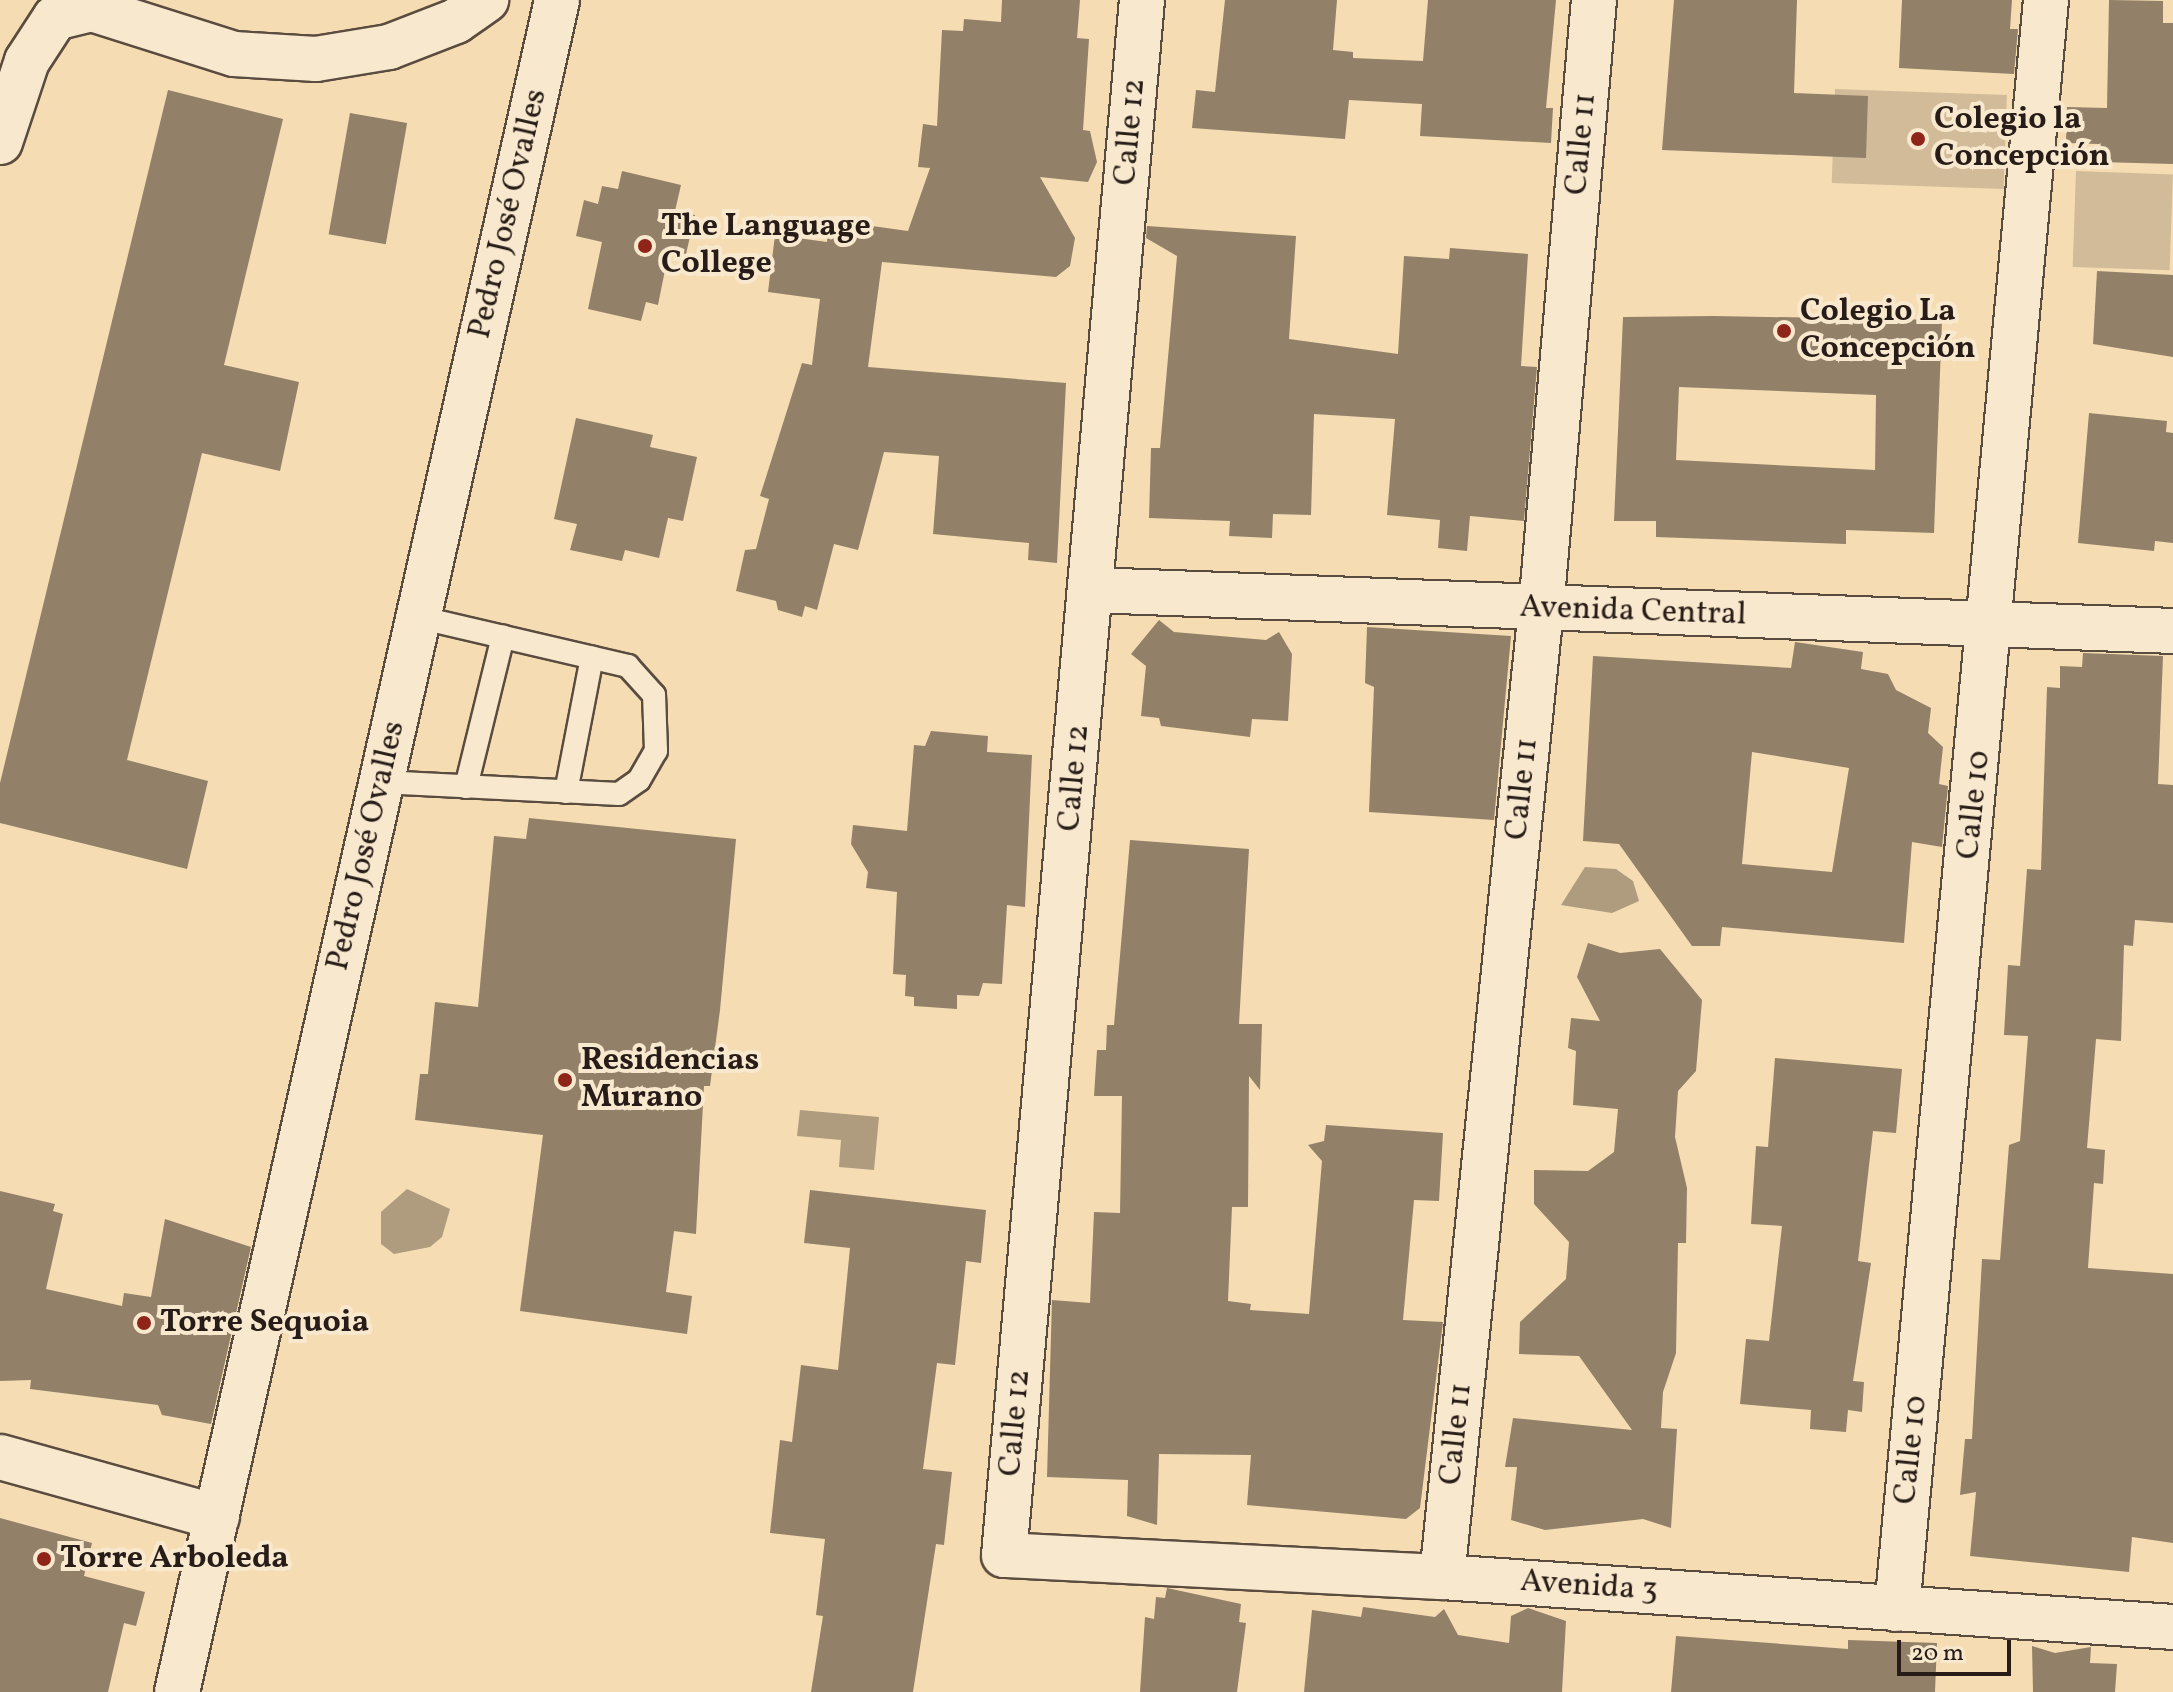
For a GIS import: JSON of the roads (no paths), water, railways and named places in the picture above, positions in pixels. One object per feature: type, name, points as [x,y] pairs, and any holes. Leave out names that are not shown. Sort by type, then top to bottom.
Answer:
[{"type":"street","points":[[0,142],[27,61],[55,18],[92,9],[234,54],[316,59],[389,47],[456,21],[486,0]]},
{"type":"street","name":"Pedro José Ovalles","points":[[177,1692],[557,0]]},
{"type":"street","name":"Calle 12","points":[[1004,1555],[1142,0]]},
{"type":"street","name":"Calle 11","points":[[1442,1577],[1541,609],[1594,0]]},
{"type":"street","name":"Calle 10","points":[[1897,1609],[1993,625],[2046,0]]},
{"type":"street","name":"Avenida Central","points":[[1092,590],[2173,631]]},
{"type":"street","points":[[0,1457],[217,1517]]},
{"type":"street","name":"Avenida 3","points":[[1004,1555],[1442,1577],[2173,1627]]},
{"type":"lane","points":[[381,782],[619,794],[639,780],[656,751],[654,695],[628,666],[418,617]]},
{"type":"lane","points":[[466,787],[503,636]]},
{"type":"lane","points":[[566,792],[592,657]]},
{"type":"place","name":"Colegio la Concepción","points":[[1918,139]]},
{"type":"place","name":"The Language College","points":[[645,246]]},
{"type":"place","name":"Colegio La Concepción","points":[[1784,331]]},
{"type":"place","name":"Residencias Murano","points":[[565,1080]]},
{"type":"place","name":"Torre Sequoia","points":[[144,1323]]},
{"type":"place","name":"Torre Arboleda","points":[[44,1559]]}]
